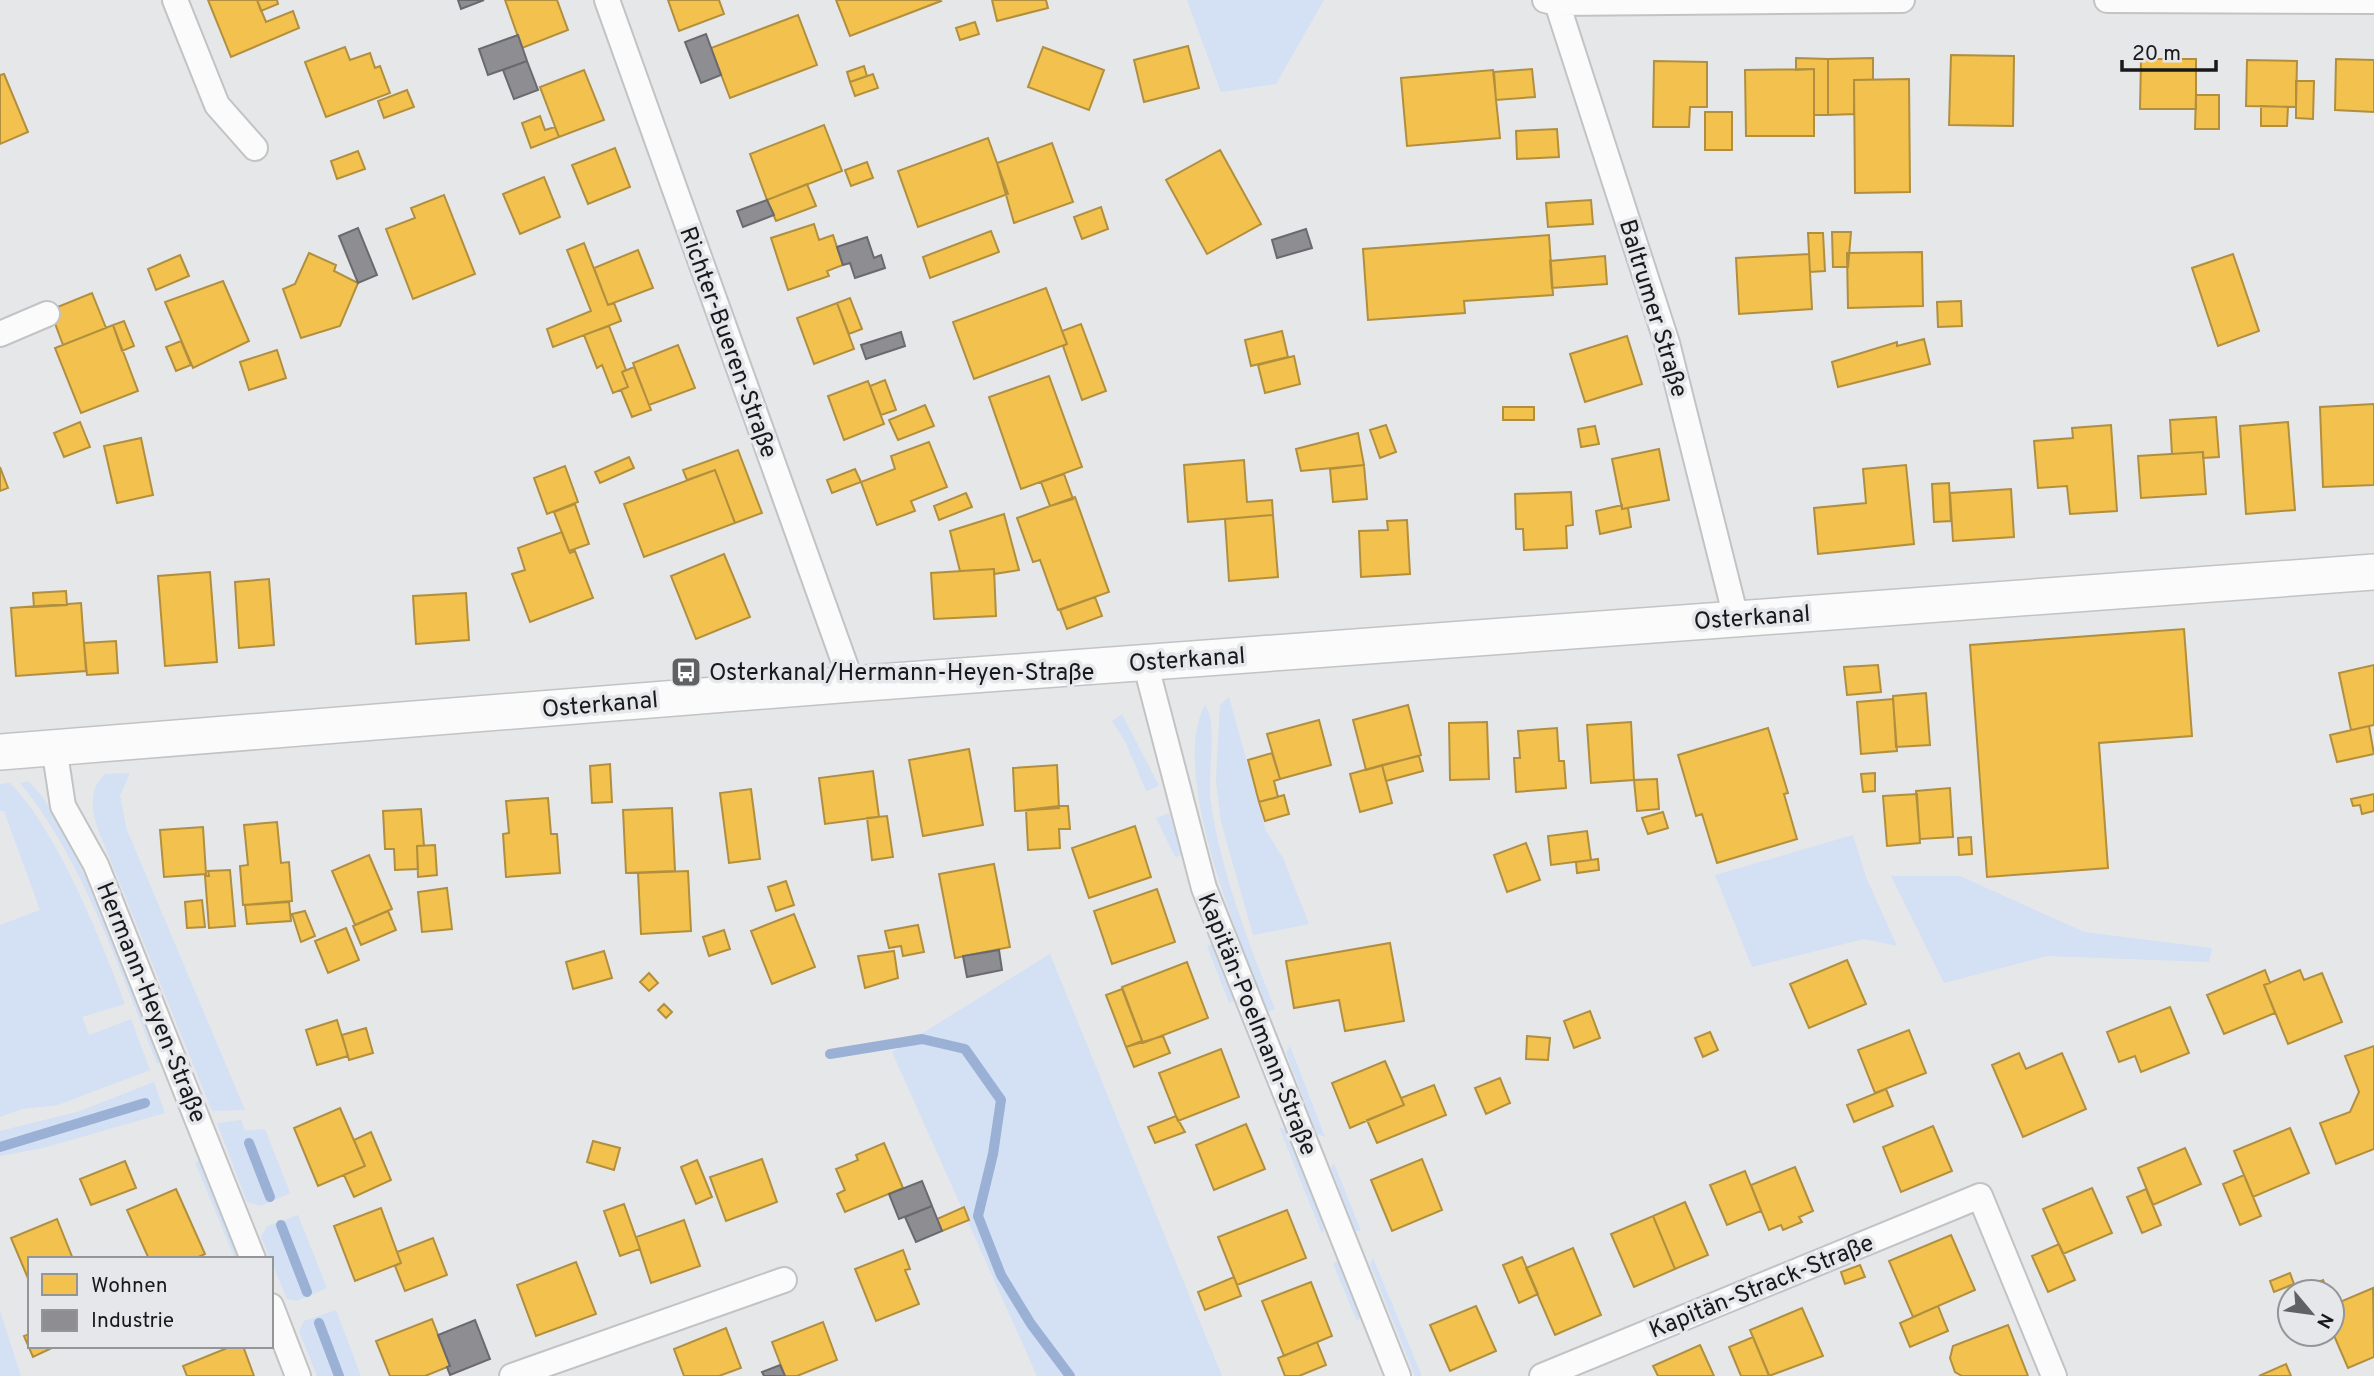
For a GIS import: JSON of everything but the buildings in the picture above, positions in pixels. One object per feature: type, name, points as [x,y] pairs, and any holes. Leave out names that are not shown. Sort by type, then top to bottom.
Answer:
[{"type":"main road","name":"Osterkanal","points":[[0,752],[852,684],[2374,572]]},
{"type":"street","points":[[175,0],[217,105],[255,148]]},
{"type":"street","name":"Richter-Bueren-Straße","points":[[607,0],[852,684]]},
{"type":"street","name":"Baltrumer Straße","points":[[1736,618],[1667,343],[1551,1],[1902,0]]},
{"type":"street","points":[[2107,0],[2372,1]]},
{"type":"street","points":[[0,334],[47,314]]},
{"type":"street","name":"Kapitän-Poelmann-Straße","points":[[1145,662],[1204,888],[1398,1376]]},
{"type":"street","name":"Hermann-Heyen-Straße","points":[[54,747],[63,806],[96,865],[252,1257]]},
{"type":"street","name":"Kapitän-Strack-Straße","points":[[1542,1376],[1980,1196],[2054,1376]]},
{"type":"street","points":[[512,1376],[784,1280]]},
{"type":"street","points":[[273,1311],[298,1376]]},
{"type":"shaded area","points":[[1187,0],[1324,0],[1276,84],[1221,92]]},
{"type":"shaded area","points":[[1229,697],[1266,831],[1283,858],[1309,924],[1253,935],[1221,822],[1216,781],[1220,705]]},
{"type":"shaded area","points":[[1205,705],[1211,725],[1210,793],[1216,830],[1237,908],[1275,1009],[1268,1012],[1226,903],[1202,813],[1195,771],[1196,734]]},
{"type":"shaded area","points":[[1122,714],[1159,786],[1146,791],[1125,741],[1112,721]]},
{"type":"shaded area","points":[[130,773],[120,796],[127,830],[245,1110],[212,1111],[97,827],[93,812],[96,786],[105,774]]},
{"type":"shaded area","points":[[28,781],[51,811],[95,897],[164,1060],[157,1064],[81,881],[62,845],[20,783]]},
{"type":"shaded area","points":[[10,783],[27,803],[61,856],[91,919],[125,1004],[82,1017],[89,1035],[131,1019],[150,1070],[58,1105],[22,1109],[0,1117],[0,925],[40,910],[4,811],[0,811],[0,784]]},
{"type":"shaded area","points":[[1169,813],[1183,855],[1175,857],[1156,818]]},
{"type":"shaded area","points":[[1853,835],[1866,877],[1897,946],[1864,939],[1752,967],[1715,875]]},
{"type":"shaded area","points":[[1891,876],[1960,876],[2084,932],[2212,948],[2209,962],[2047,956],[1944,983]]},
{"type":"shaded area","points":[[1214,943],[1237,1000],[1229,1003],[1207,946]]},
{"type":"shaded area","points":[[1050,954],[1222,1376],[1037,1376],[892,1052]]},
{"type":"shaded area","points":[[1290,1046],[1325,1137],[1317,1134],[1286,1053]]},
{"type":"shaded area","points":[[154,1082],[165,1113],[43,1148],[0,1156],[0,1131],[77,1112]]},
{"type":"shaded area","points":[[241,1120],[245,1131],[265,1129],[290,1193],[261,1206],[247,1202],[217,1123]]},
{"type":"shaded area","points":[[1279,1127],[1289,1131],[1325,1227],[1322,1234]]},
{"type":"shaded area","points":[[203,1160],[241,1257],[234,1257],[195,1162]]},
{"type":"shaded area","points":[[1334,1163],[1361,1231],[1355,1231],[1331,1168]]},
{"type":"shaded area","points":[[298,1215],[327,1288],[297,1301],[287,1299],[273,1266],[273,1257],[269,1257],[261,1237],[267,1226]]},
{"type":"shaded area","points":[[1373,1258],[1422,1376],[1415,1376],[1370,1264]]},
{"type":"shaded area","points":[[1338,1260],[1362,1315],[1357,1321],[1333,1264]]},
{"type":"shaded area","points":[[336,1310],[361,1376],[317,1376],[299,1331],[304,1321]]},
{"type":"shaded area","points":[[0,1311],[21,1376],[0,1376]]},
{"type":"waterway","points":[[830,1054],[922,1039],[965,1049],[1001,1100],[993,1154],[978,1216],[1001,1275],[1031,1324],[1070,1376]]},
{"type":"waterway","points":[[0,1147],[145,1103]]},
{"type":"waterway","points":[[249,1143],[270,1197]]},
{"type":"waterway","points":[[281,1225],[307,1292]]},
{"type":"waterway","points":[[319,1323],[339,1376]]},
{"type":"place","name":"Osterkanal/Hermann-Heyen-Straße","points":[[686,672]]}]
